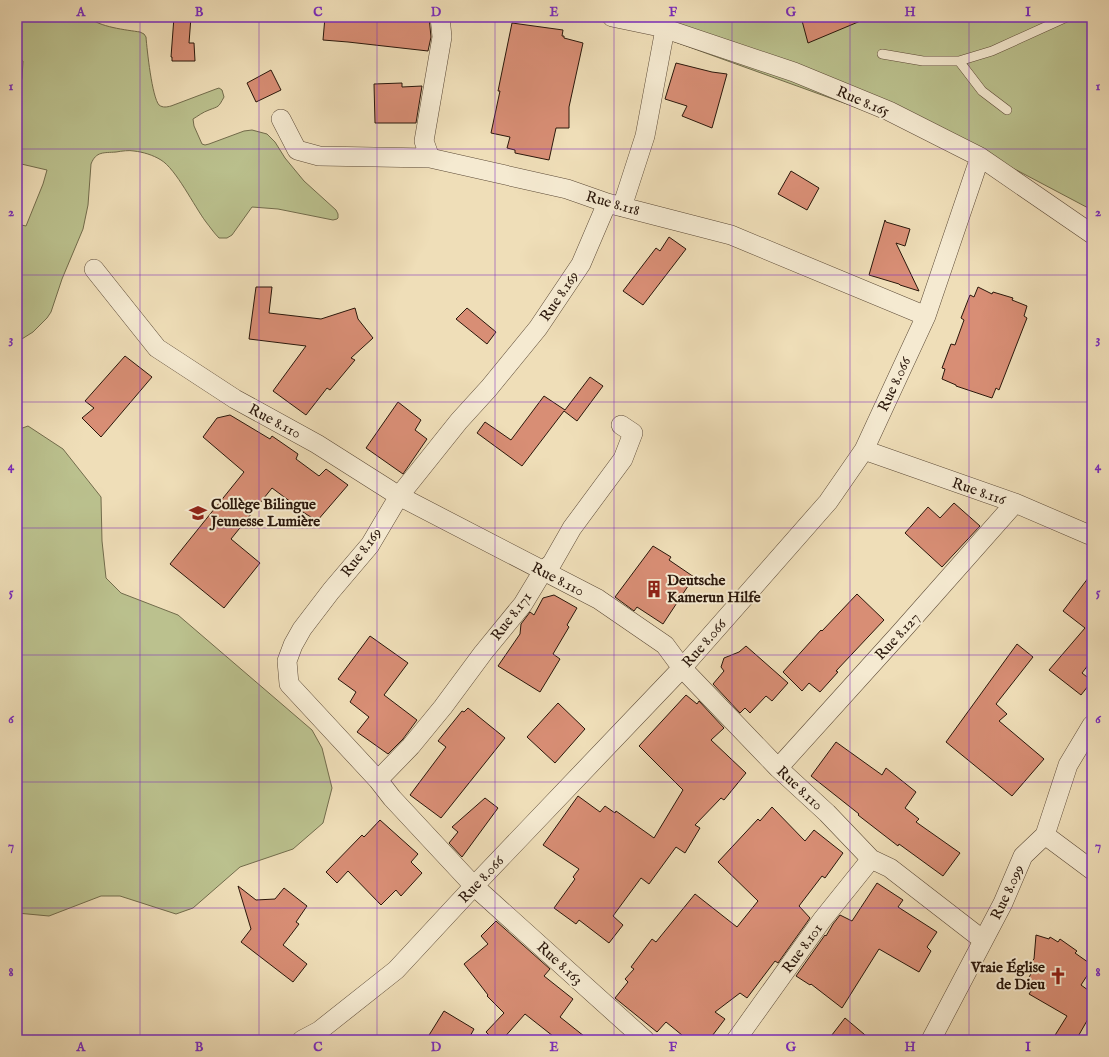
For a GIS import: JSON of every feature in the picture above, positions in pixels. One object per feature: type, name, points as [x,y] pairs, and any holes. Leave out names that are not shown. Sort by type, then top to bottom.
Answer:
[{"type":"street","points":[[430,158],[424,141],[442,36],[440,17]]},
{"type":"street","name":"Rue 8.165","points":[[612,17],[665,29],[794,72],[889,111],[980,157],[1092,234]]},
{"type":"street","name":"Rue 8.169","points":[[474,886],[289,684],[287,661],[293,645],[302,629],[331,590],[370,545],[399,496],[459,421],[489,388],[538,328],[581,264],[614,205],[645,136],[665,29]]},
{"type":"street","name":"Rue 8.118","points":[[281,120],[297,150],[319,156],[430,158],[567,189],[614,205],[731,235],[926,316]]},
{"type":"street","name":"Rue 8.066","points":[[302,1040],[322,1035],[396,970],[682,668],[828,502],[864,450],[926,316],[980,157]]},
{"type":"street","name":"Rue 8.110","points":[[94,269],[157,348],[235,399],[317,444],[399,496],[598,599],[665,645],[682,668],[778,768],[827,813],[871,859],[890,868],[983,940]]},
{"type":"street","name":"Rue 8.171","points":[[378,780],[411,746],[523,604],[543,571],[552,562],[572,528],[623,459],[634,433],[621,425]]},
{"type":"street","name":"Rue 8.116","points":[[864,450],[1015,503],[1092,536]]},
{"type":"street","name":"Rue 8.127","points":[[778,768],[1015,503]]},
{"type":"street","name":"Rue 8.099","points":[[931,1040],[1003,903],[1023,856],[1045,835],[1068,765],[1092,725]]},
{"type":"street","points":[[1045,835],[1092,870]]},
{"type":"street","name":"Rue 8.101","points":[[736,1040],[822,920],[871,859]]},
{"type":"street","name":"Rue 8.163","points":[[474,886],[641,1038]]},
{"type":"lane","points":[[882,54],[923,61],[959,61],[992,51],[1067,17]]},
{"type":"lane","points":[[959,61],[982,91],[1007,110]]},
{"type":"green space","points":[[17,17],[89,17],[106,26],[144,34],[146,37],[154,93],[159,105],[164,107],[171,106],[219,88],[222,90],[224,97],[219,105],[193,119],[194,126],[202,144],[209,144],[244,131],[252,130],[267,134],[275,142],[285,158],[304,181],[336,210],[338,218],[333,220],[278,209],[252,207],[232,235],[227,238],[219,238],[201,215],[173,171],[161,160],[148,154],[132,151],[104,153],[98,155],[91,164],[88,205],[83,229],[62,279],[51,312],[33,332],[17,342],[17,224],[26,226],[47,170],[17,163],[17,102],[22,78],[23,61],[17,59]]},
{"type":"green space","points":[[606,17],[1092,17],[1092,210],[988,155]]},
{"type":"green space","points":[[28,426],[63,449],[101,497],[102,541],[106,578],[121,593],[178,615],[312,730],[322,748],[332,788],[323,823],[293,849],[240,867],[193,908],[176,914],[120,896],[101,896],[49,916],[17,913],[17,430]]},
{"type":"building","points":[[174,17],[191,17],[189,43],[194,43],[195,61],[172,61]]},
{"type":"building","points":[[325,17],[429,17],[431,37],[428,51],[323,40]]},
{"type":"building","points":[[801,17],[870,17],[808,43]]},
{"type":"building","points":[[512,23],[563,30],[562,36],[564,36],[564,38],[583,43],[569,107],[569,128],[556,128],[549,160],[515,153],[515,150],[507,148],[510,137],[491,133]]},
{"type":"building","points":[[676,63],[712,72],[727,74],[712,128],[682,116],[687,106],[665,99]]},
{"type":"building","points":[[271,70],[281,90],[256,102],[247,83]]},
{"type":"building","points":[[402,83],[402,87],[422,86],[416,123],[375,123],[374,84]]},
{"type":"building","points":[[791,171],[819,188],[807,210],[778,194]]},
{"type":"building","points":[[885,220],[886,222],[910,229],[905,246],[896,243],[919,291],[869,275]]},
{"type":"building","points":[[669,237],[686,249],[643,305],[623,291],[656,248],[660,251]]},
{"type":"building","points":[[256,287],[272,287],[269,313],[321,319],[355,308],[358,319],[373,338],[351,358],[355,360],[330,390],[327,388],[306,415],[273,391],[306,346],[249,339]]},
{"type":"building","points":[[978,287],[992,294],[993,292],[1013,298],[1012,300],[1027,306],[1024,316],[1027,318],[999,390],[996,388],[992,398],[956,386],[942,379],[945,369],[942,368],[951,344],[955,345],[964,320],[961,318],[970,295],[974,297]]},
{"type":"building","points":[[467,308],[496,332],[487,344],[456,319]]},
{"type":"building","points":[[125,356],[152,377],[101,437],[82,418],[94,408],[85,401]]},
{"type":"building","points":[[590,377],[603,386],[577,421],[564,411],[522,466],[477,433],[485,422],[511,440],[544,396],[565,410]]},
{"type":"building","points":[[398,402],[421,420],[415,430],[427,439],[403,474],[366,448]]},
{"type":"building","points":[[230,415],[270,439],[272,436],[298,454],[296,459],[319,476],[326,469],[348,485],[317,521],[295,507],[295,505],[272,488],[231,539],[260,563],[224,608],[170,564],[244,472],[203,437],[217,418]]},
{"type":"building","points":[[954,503],[980,526],[942,567],[905,533],[928,507],[940,518]]},
{"type":"building","name":"Deutsche Kamerun Hilfe","points":[[653,546],[671,557],[669,560],[694,577],[663,624],[637,607],[634,611],[615,597]]},
{"type":"building","points":[[1092,573],[1092,660],[1082,673],[1092,681],[1081,695],[1049,670],[1085,628],[1063,611]]},
{"type":"building","points":[[857,594],[884,620],[836,671],[838,672],[820,692],[809,683],[802,691],[783,672],[821,630],[822,631]]},
{"type":"building","points":[[554,595],[577,608],[567,625],[569,627],[553,654],[560,659],[540,692],[498,666],[520,634],[521,624],[530,612],[534,615],[543,598]]},
{"type":"building","points":[[370,636],[408,663],[384,695],[417,720],[403,739],[388,754],[357,732],[369,717],[350,702],[356,692],[338,679]]},
{"type":"building","points":[[1017,644],[1033,657],[996,704],[1007,714],[999,721],[1044,759],[1012,796],[946,742]]},
{"type":"building","points":[[746,646],[788,683],[772,701],[766,696],[750,713],[745,708],[740,713],[713,684],[724,671],[721,667],[724,658],[739,652]]},
{"type":"building","points":[[686,695],[697,704],[699,701],[724,728],[711,740],[746,773],[724,800],[721,798],[695,825],[700,828],[685,853],[676,847],[649,884],[641,878],[613,916],[623,925],[609,943],[579,920],[576,924],[554,908],[575,879],[573,877],[579,869],[543,845],[578,796],[600,812],[605,806],[615,813],[616,811],[654,838],[683,790],[639,746]]},
{"type":"building","points":[[558,703],[585,729],[555,763],[527,737]]},
{"type":"building","points":[[468,708],[505,738],[441,818],[410,795],[446,747],[438,741],[462,711],[464,712]]},
{"type":"building","points":[[836,742],[882,775],[886,768],[916,792],[905,808],[919,819],[916,822],[960,853],[943,876],[899,844],[898,846],[811,776]]},
{"type":"building","points":[[485,798],[498,808],[462,857],[449,843],[458,832],[452,827]]},
{"type":"building","points":[[772,807],[805,841],[814,830],[843,853],[825,878],[822,876],[799,906],[810,918],[778,963],[775,961],[747,998],[740,993],[715,1012],[725,1019],[709,1040],[688,1040],[666,1022],[657,1032],[615,998],[628,982],[625,979],[634,969],[631,967],[652,939],[656,942],[695,894],[737,927],[758,901],[718,862],[758,819],[760,821]]},
{"type":"building","points":[[380,820],[418,854],[411,862],[422,873],[401,896],[396,890],[381,905],[348,871],[337,883],[326,872],[362,835],[364,837]]},
{"type":"building","points":[[877,883],[903,900],[898,907],[937,932],[927,947],[931,951],[919,972],[879,949],[842,1008],[811,984],[810,985],[796,976],[840,915],[852,921]]},
{"type":"building","points":[[238,886],[256,900],[275,899],[284,888],[307,906],[296,922],[299,924],[283,945],[307,964],[293,982],[241,942],[251,929]]},
{"type":"building","points":[[496,921],[550,969],[544,976],[573,999],[560,1017],[589,1040],[558,1040],[525,1014],[502,1040],[494,1040],[486,1032],[504,1013],[487,996],[488,995],[464,964],[488,944],[481,936]]},
{"type":"building","name":"Vraie Église de Dieu","points":[[1036,935],[1049,939],[1050,937],[1058,942],[1060,939],[1077,951],[1075,953],[1092,965],[1092,968],[1081,985],[1092,993],[1092,1012],[1076,1040],[1052,1040],[1067,1016],[1029,994],[1031,991],[1024,986],[1032,972],[1030,963],[1034,959]]},
{"type":"building","points":[[444,1011],[474,1029],[468,1040],[426,1040]]},
{"type":"building","points":[[845,1018],[871,1040],[828,1040]]},
{"type":"place","name":"Collège Bilingue Jeunesse Lumière","points":[[198,513]]},
{"type":"place","name":"Deutsche Kamerun Hilfe","points":[[654,589]]},
{"type":"place","name":"Vraie Église de Dieu","points":[[1058,976]]}]
